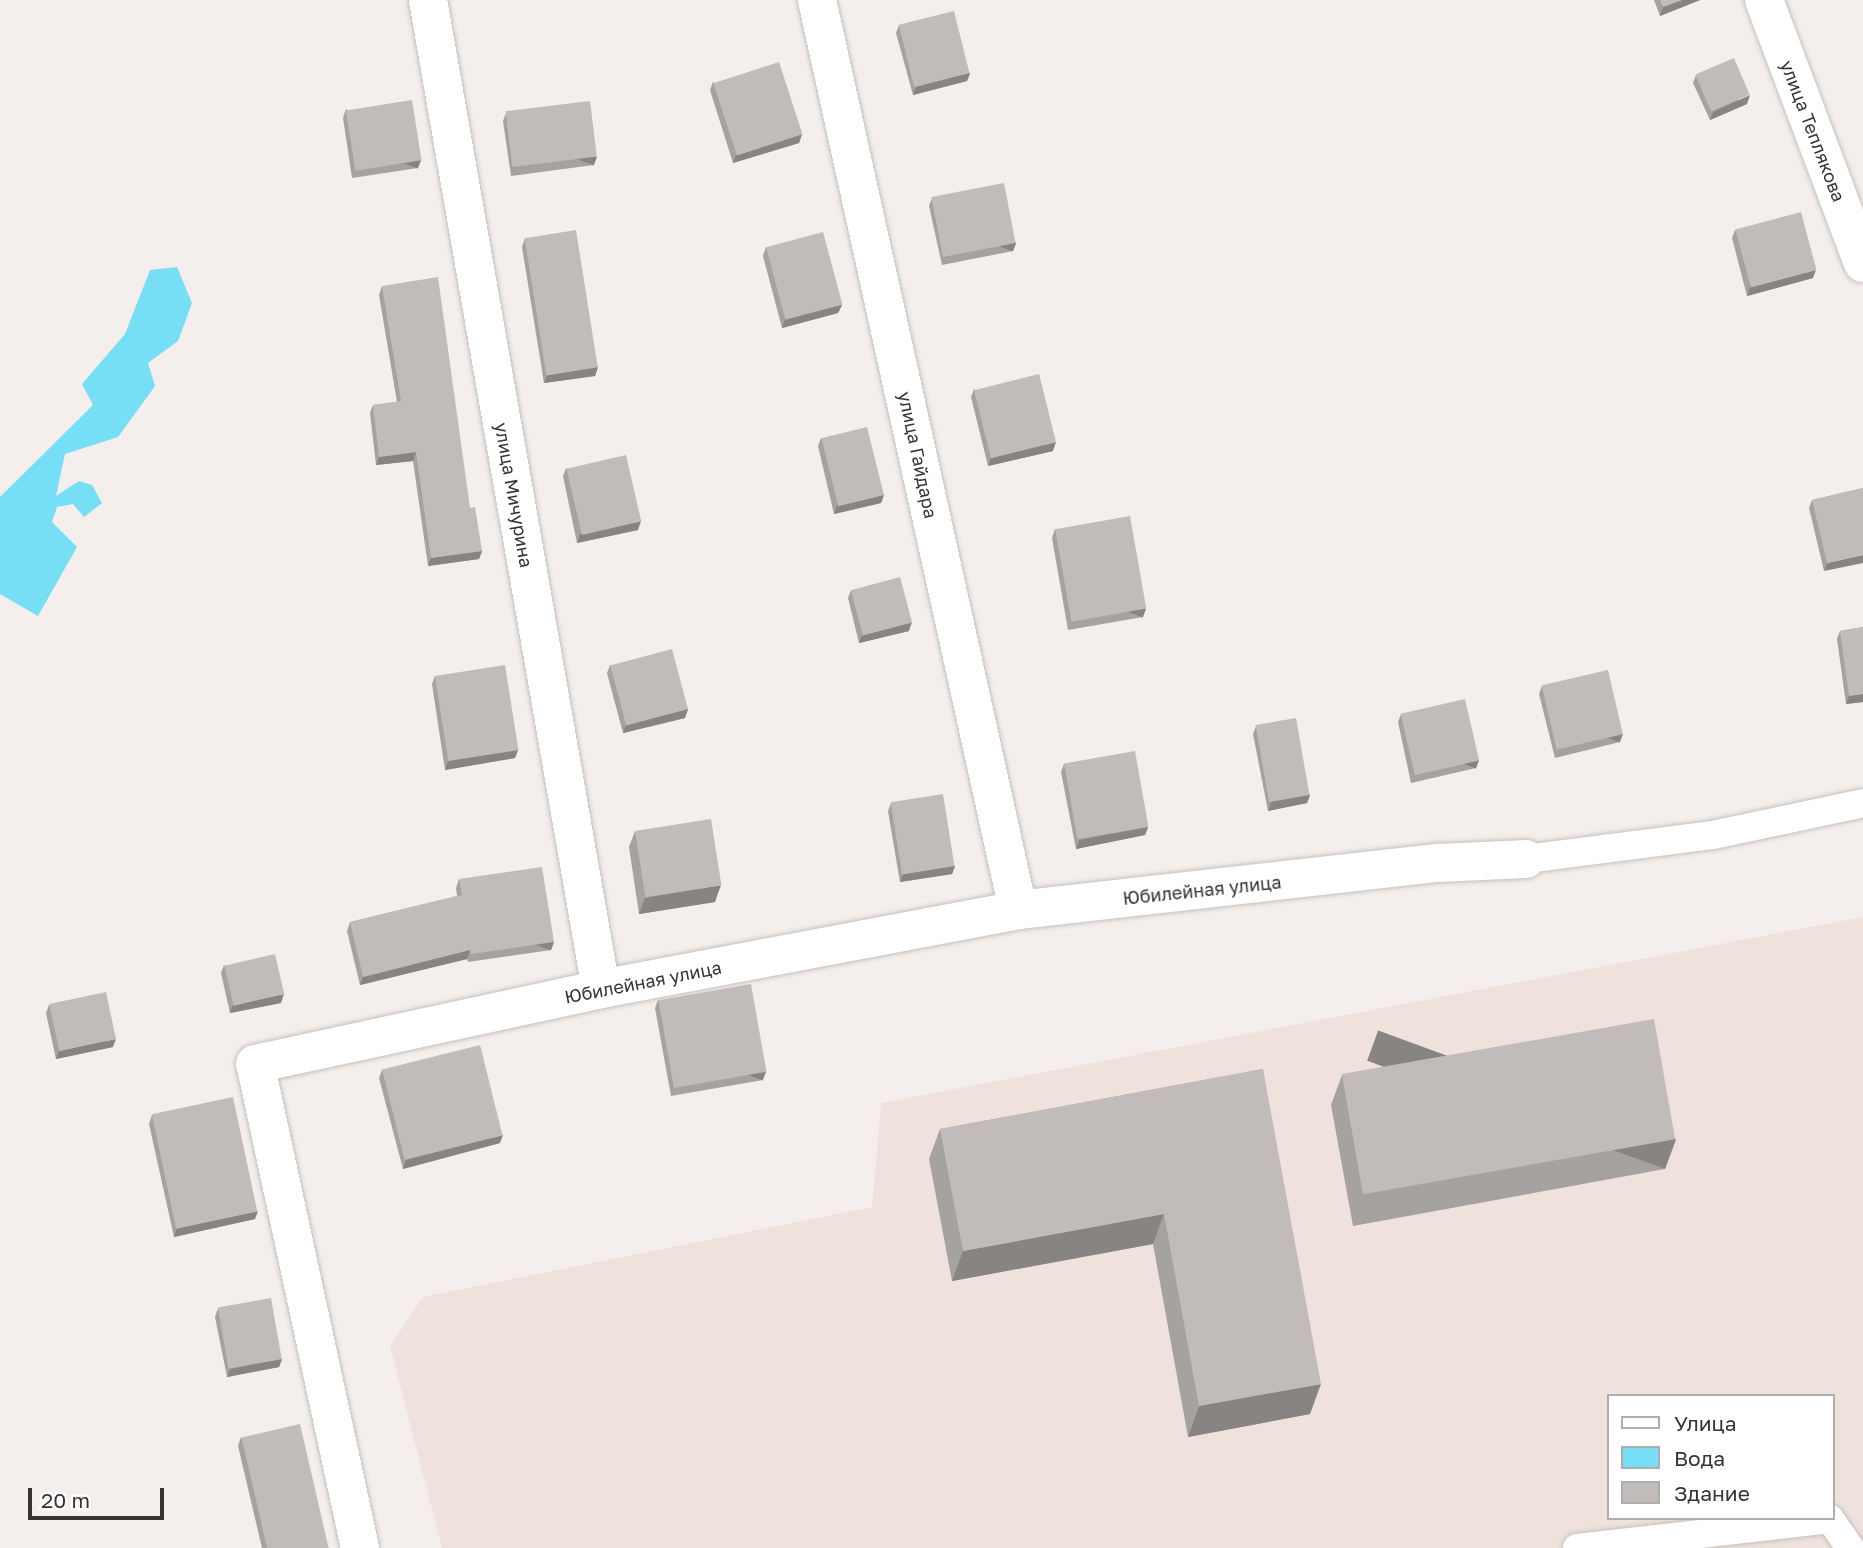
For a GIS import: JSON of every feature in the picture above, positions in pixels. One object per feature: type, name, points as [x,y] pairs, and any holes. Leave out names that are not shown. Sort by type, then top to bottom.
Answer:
[{"type":"street","name":"улица Мичурина","points":[[428,0],[601,989]]},
{"type":"street","name":"улица Гайдара","points":[[817,0],[1018,910]]},
{"type":"street","name":"улица Теплякова","points":[[1764,0],[1863,263]]},
{"type":"street","name":"Юбилейная улица","points":[[359,1548],[255,1064],[601,989],[1018,910],[1439,863],[1526,859]]},
{"type":"lane","points":[[1526,859],[1713,835],[1863,803]]},
{"type":"lane","points":[[1577,1548],[1821,1520]]},
{"type":"lane","points":[[1831,1520],[1850,1548]]},
{"type":"shaded area","points":[[1863,917],[1863,1548],[442,1548],[390,1346],[423,1297],[872,1207],[881,1103]]},
{"type":"water","points":[[177,267],[192,303],[178,341],[148,363],[155,386],[118,437],[65,454],[56,496],[79,481],[92,485],[102,503],[84,517],[73,504],[57,507],[52,522],[77,547],[38,616],[0,594],[0,497],[93,405],[82,384],[125,334],[150,270]]},
{"type":"building","points":[[1660,0],[1682,0],[1663,7]]},
{"type":"building","points":[[954,11],[969,73],[914,87],[899,25]]},
{"type":"building","points":[[1734,58],[1750,95],[1711,111],[1695,74]]},
{"type":"building","points":[[779,62],[802,134],[737,156],[713,83]]},
{"type":"building","points":[[412,100],[422,160],[355,171],[346,110]]},
{"type":"building","points":[[590,101],[597,157],[512,167],[506,111]]},
{"type":"building","points":[[1004,183],[1016,243],[943,257],[931,197]]},
{"type":"building","points":[[1801,212],[1817,270],[1751,288],[1735,230]]},
{"type":"building","points":[[576,230],[598,367],[546,375],[525,238]]},
{"type":"building","points":[[823,232],[842,304],[785,320],[766,247]]},
{"type":"building","points":[[438,277],[470,508],[475,507],[482,551],[431,558],[416,452],[379,457],[373,405],[401,401],[382,286]]},
{"type":"building","points":[[1039,374],[1056,442],[991,458],[974,390]]},
{"type":"building","points":[[867,427],[884,495],[838,506],[821,438]]},
{"type":"building","points":[[626,455],[641,521],[582,535],[567,469]]},
{"type":"building","points":[[1863,488],[1863,555],[1827,563],[1812,500]]},
{"type":"building","points":[[1130,516],[1146,609],[1071,622],[1055,529]]},
{"type":"building","points":[[900,577],[912,622],[863,636],[851,590]]},
{"type":"building","points":[[1863,627],[1863,694],[1849,696],[1840,631]]},
{"type":"building","points":[[672,649],[688,709],[626,725],[610,666]]},
{"type":"building","points":[[505,665],[518,750],[448,761],[435,676]]},
{"type":"building","points":[[1608,670],[1623,734],[1557,750],[1542,685]]},
{"type":"building","points":[[1465,699],[1479,760],[1415,775],[1401,714]]},
{"type":"building","points":[[1296,718],[1310,795],[1269,802],[1256,725]]},
{"type":"building","points":[[1135,751],[1148,827],[1077,839],[1064,764]]},
{"type":"building","points":[[943,794],[954,866],[902,874],[891,802]]},
{"type":"building","points":[[711,819],[721,885],[645,897],[635,831]]},
{"type":"building","points":[[542,867],[554,942],[471,954],[470,950],[363,977],[350,922],[462,895],[459,879]]},
{"type":"building","points":[[275,954],[284,994],[234,1006],[224,966]]},
{"type":"building","points":[[751,984],[766,1072],[674,1088],[658,1000]]},
{"type":"building","points":[[106,992],[116,1039],[59,1051],[49,1004]]},
{"type":"building","points":[[1654,1019],[1675,1139],[1363,1194],[1342,1074]]},
{"type":"building","points":[[480,1045],[502,1135],[404,1160],[382,1069]]},
{"type":"building","points":[[1263,1069],[1321,1384],[1199,1406],[1164,1214],[963,1251],[940,1129]]},
{"type":"building","points":[[233,1097],[257,1211],[176,1229],[152,1114]]},
{"type":"building","points":[[271,1298],[282,1359],[229,1368],[218,1307]]},
{"type":"building","points":[[300,1424],[329,1548],[267,1548],[242,1437]]}]
